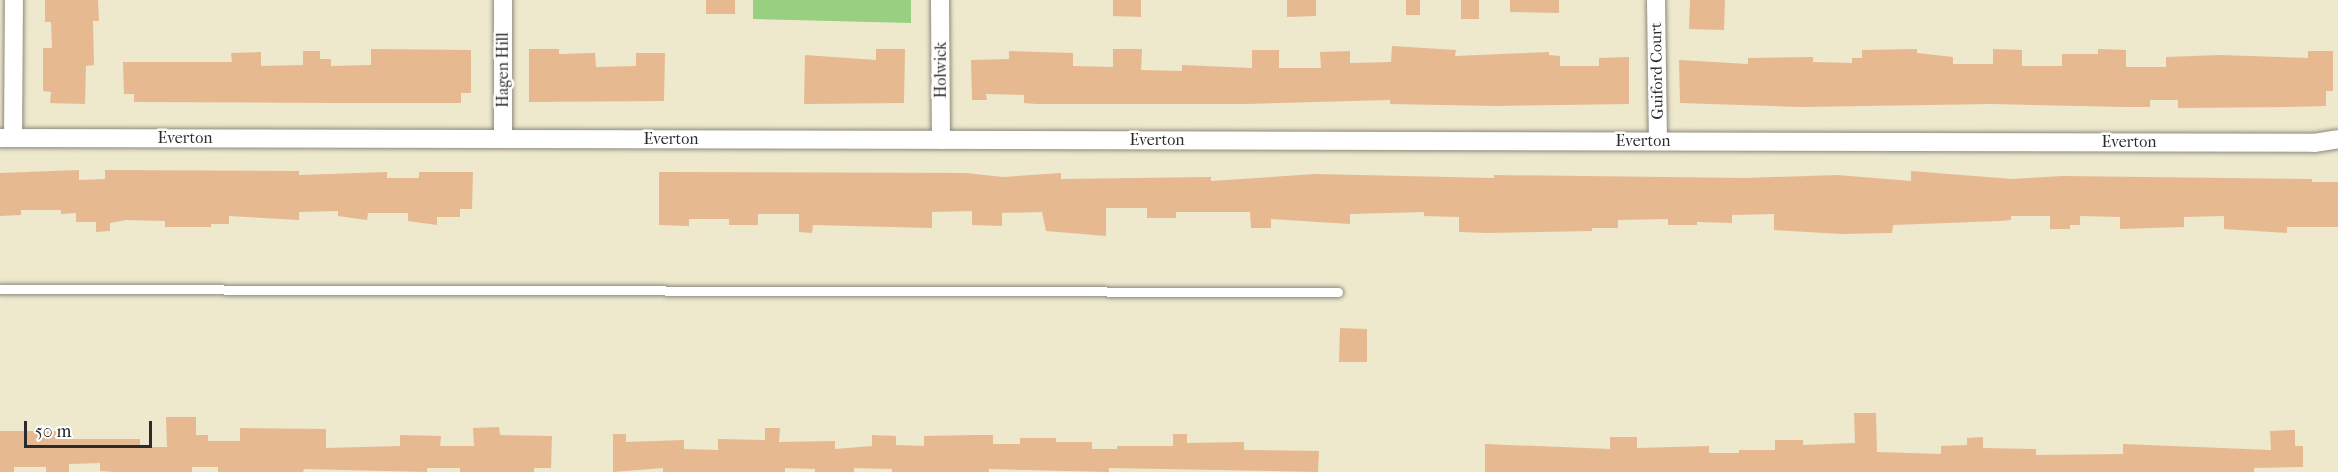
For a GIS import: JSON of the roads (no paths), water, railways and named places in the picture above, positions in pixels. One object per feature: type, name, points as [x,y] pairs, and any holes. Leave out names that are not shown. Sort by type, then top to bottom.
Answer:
[{"type":"street","points":[[6,138],[14,0]]},
{"type":"street","name":"Hagen Hill","points":[[502,0],[502,139]]},
{"type":"street","name":"Holwick","points":[[940,0],[941,140]]},
{"type":"street","name":"Guiford Court","points":[[1656,0],[1658,141]]},
{"type":"street","name":"Everton","points":[[6,138],[2314,142],[2338,139]]},
{"type":"street","name":"Everton","points":[[2314,142],[2338,147]]},
{"type":"lane","points":[[0,289],[1338,292]]}]
